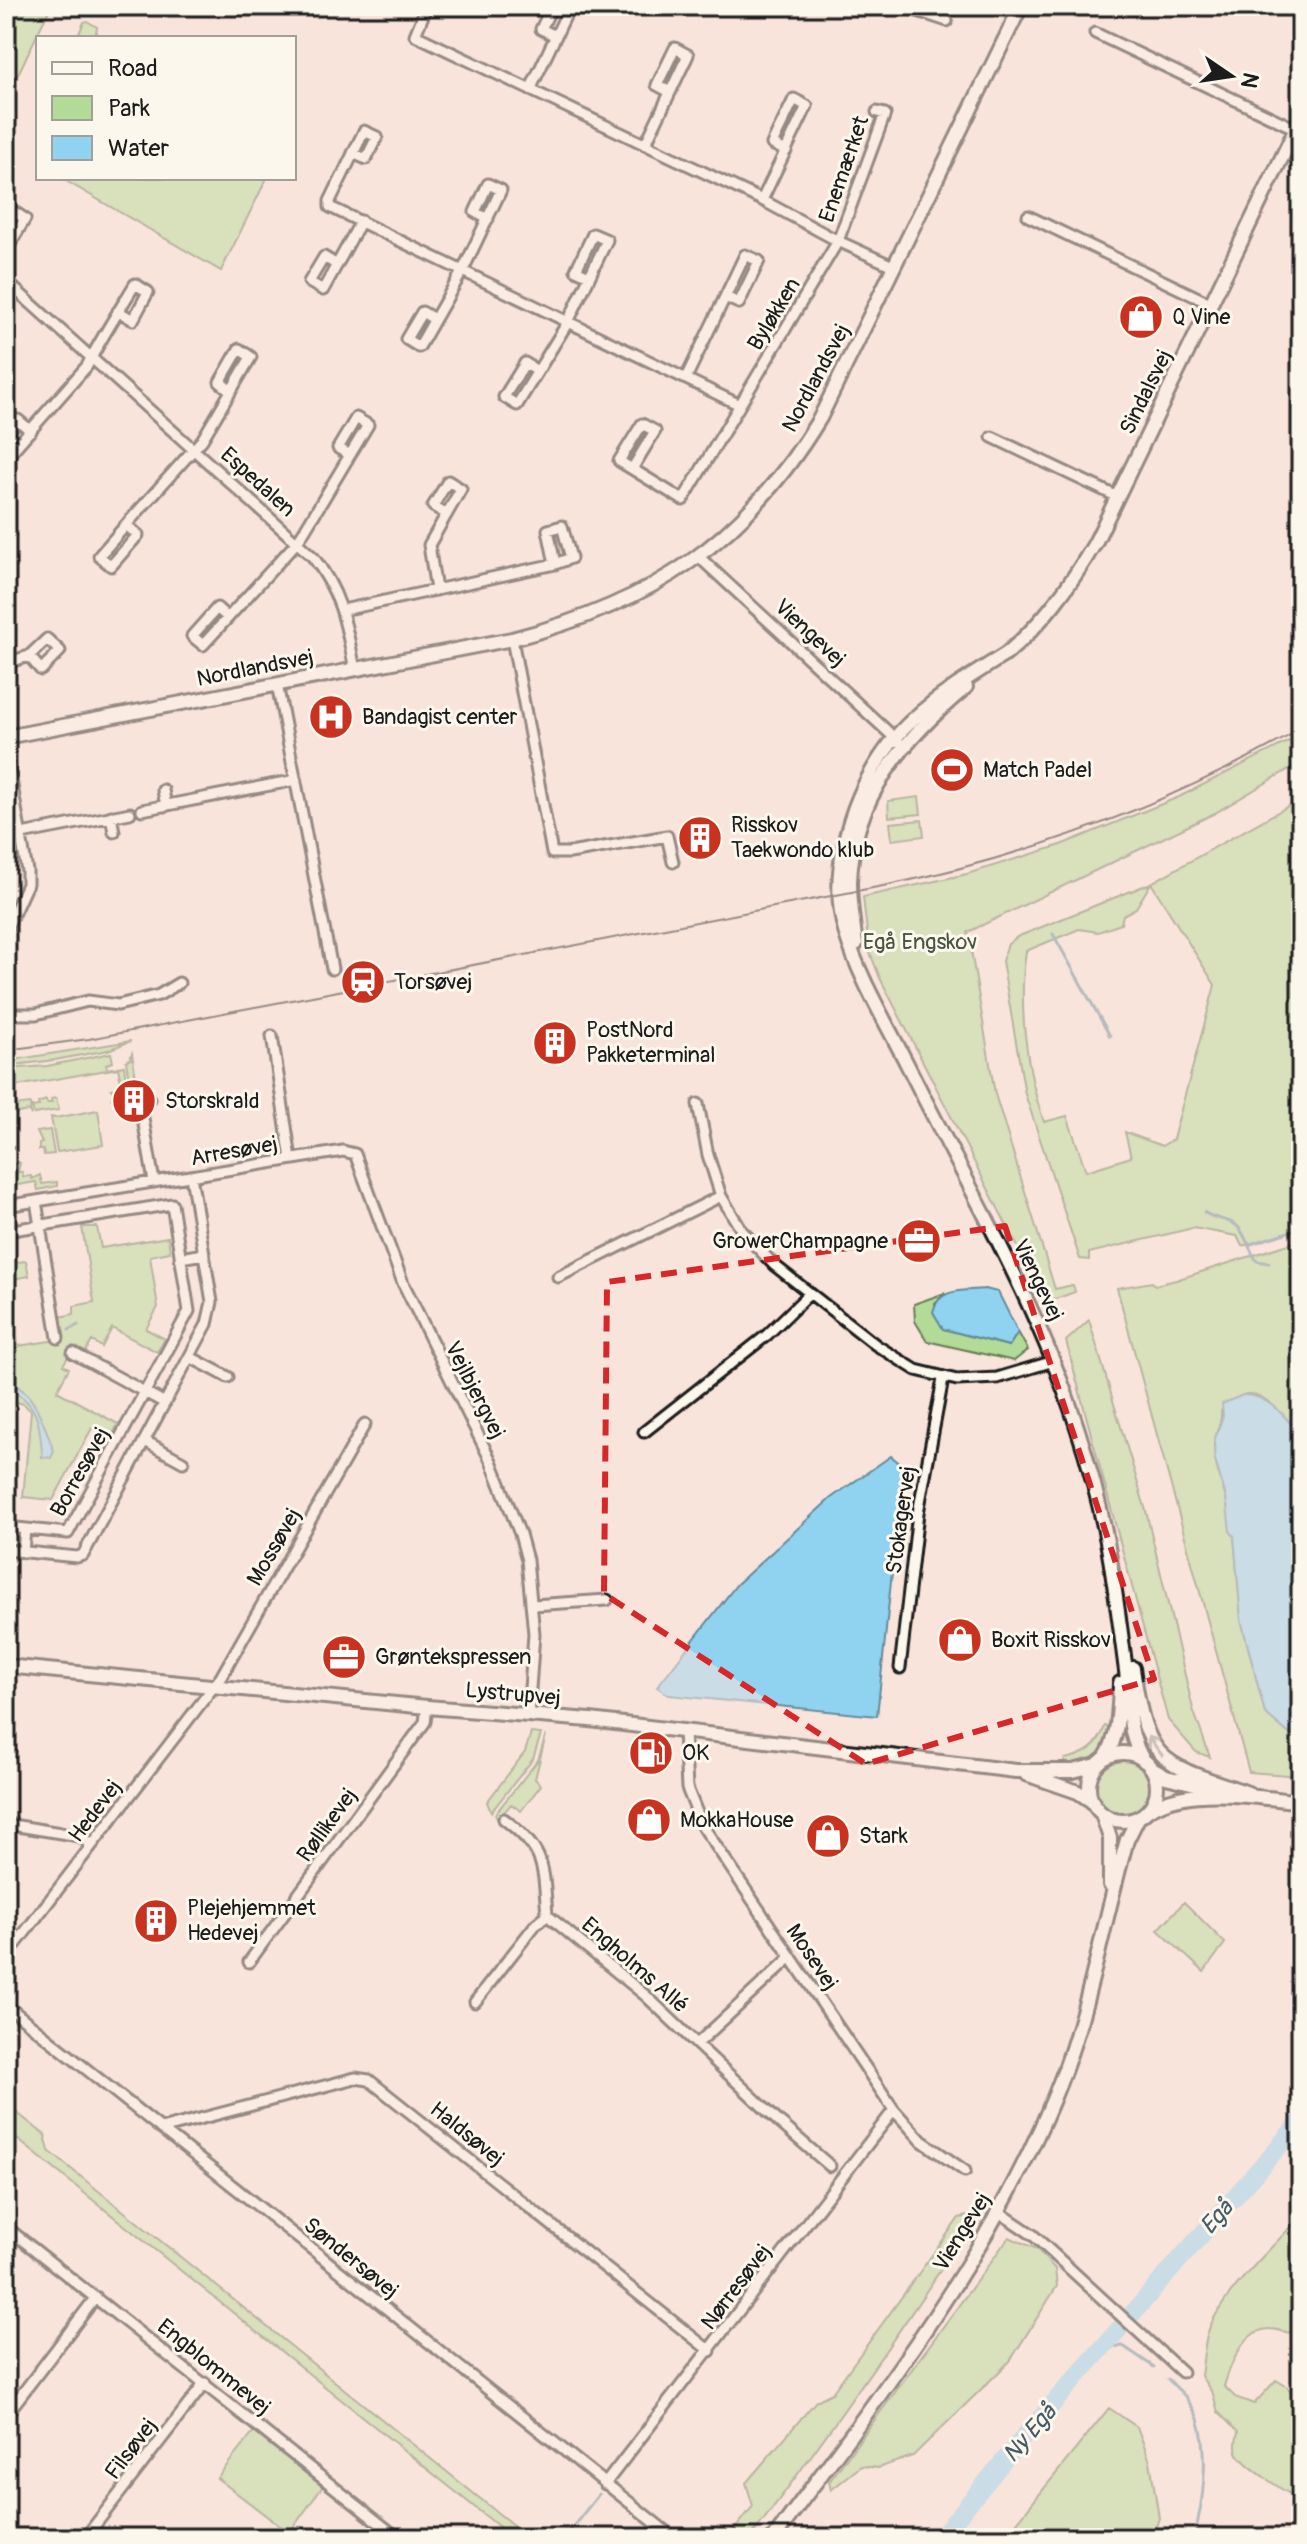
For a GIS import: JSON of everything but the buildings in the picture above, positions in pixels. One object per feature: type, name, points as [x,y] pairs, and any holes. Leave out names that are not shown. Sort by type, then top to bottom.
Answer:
[{"type":"street","name":"Enemærket","points":[[427,6],[415,35],[762,200],[838,241],[895,267]]},
{"type":"street","points":[[552,6],[541,29],[556,36]]},
{"type":"street","points":[[530,90],[570,6]]},
{"type":"street","points":[[902,6],[947,21]]},
{"type":"street","name":"Nordlandsvej","points":[[6,737],[512,639],[566,625],[631,598],[699,557],[758,504],[802,448],[832,395],[1021,6]]},
{"type":"street","name":"Sindalsvej","points":[[899,742],[934,701],[1009,652],[1061,597],[1095,543],[1299,124],[1095,33]]},
{"type":"street","points":[[645,145],[670,92]]},
{"type":"street","points":[[762,200],[786,151],[807,106],[794,99],[772,144],[786,151]]},
{"type":"street","name":"Enemærket","points":[[838,241],[885,114],[877,112]]},
{"type":"street","points":[[353,153],[330,207],[740,405]]},
{"type":"street","points":[[6,222],[13,211],[25,219],[6,250]]},
{"type":"street","points":[[1028,216],[1211,304]]},
{"type":"street","points":[[434,319],[488,219]]},
{"type":"street","points":[[337,265],[361,221]]},
{"type":"street","name":"Byløkken","points":[[632,469],[683,500],[838,241]]},
{"type":"street","name":"Byløkken","points":[[686,378],[745,255],[759,261],[739,303],[725,297]]},
{"type":"street","points":[[537,371],[568,322],[589,276]]},
{"type":"street","name":"Espedalen","points":[[6,281],[297,542],[327,574],[343,610],[355,670]]},
{"type":"street","points":[[6,458],[87,366],[118,311]]},
{"type":"street","name":"Espedalen","points":[[126,525],[138,535],[111,566],[99,556],[126,525],[194,449],[231,391]]},
{"type":"street","points":[[6,434],[18,420],[31,431]]},
{"type":"street","points":[[642,424],[655,431],[632,469],[619,461],[642,424]]},
{"type":"street","points":[[992,437],[1118,497]]},
{"type":"street","name":"Espedalen","points":[[228,618],[297,542],[350,455]]},
{"type":"street","points":[[436,590],[429,545],[447,514]]},
{"type":"street","name":"Viengevej","points":[[699,557],[899,742],[867,802],[854,848],[850,892],[857,959],[1054,1361],[1081,1440],[1113,1574],[1131,1729],[1148,1765]]},
{"type":"street","points":[[343,610],[555,564]]},
{"type":"street","points":[[512,639],[552,853],[570,853],[667,836],[673,862]]},
{"type":"street","points":[[6,663],[29,656]]},
{"type":"street","points":[[277,684],[332,969]]},
{"type":"street","points":[[6,751],[27,871],[27,884],[6,930]]},
{"type":"street","points":[[142,810],[296,780]]},
{"type":"street","points":[[163,790],[166,806]]},
{"type":"street","points":[[6,837],[130,813]]},
{"type":"street","points":[[111,816],[114,832]]},
{"type":"street","points":[[6,1014],[36,1014],[88,1001],[118,1005],[159,995],[179,983]]},
{"type":"street","name":"Arresøvej","points":[[6,1206],[291,1159],[272,1036]]},
{"type":"street","points":[[149,1099],[140,1101],[154,1182]]},
{"type":"street","points":[[698,1104],[708,1155],[721,1196],[742,1231],[758,1250],[809,1294],[899,1361],[943,1379],[973,1381],[997,1378],[1054,1361]]},
{"type":"street","name":"Vejlbjergvej","points":[[291,1159],[343,1151],[355,1154],[403,1283],[509,1502],[527,1560],[533,1605],[534,1646],[528,1716]]},
{"type":"street","name":"Borresøvej","points":[[6,1550],[83,1555],[190,1357],[212,1312],[191,1176]]},
{"type":"street","points":[[558,1277],[721,1196]]},
{"type":"street","points":[[36,1201],[58,1338]]},
{"type":"street","name":"Borresøvej","points":[[6,1527],[68,1533],[189,1311],[172,1204],[40,1225]]},
{"type":"street","points":[[6,1231],[40,1225]]},
{"type":"street","points":[[180,1258],[204,1254]]},
{"type":"street","points":[[644,1432],[767,1335],[809,1294]]},
{"type":"street","points":[[73,1353],[165,1403]]},
{"type":"street","points":[[190,1357],[228,1377]]},
{"type":"street","name":"Stokagervej","points":[[900,1668],[918,1513],[943,1379]]},
{"type":"street","name":"Mossøvej","points":[[213,1686],[365,1424]]},
{"type":"street","name":"Borresøvej","points":[[145,1441],[183,1462]]},
{"type":"street","name":"Borresøvej","points":[[23,1552],[25,1529]]},
{"type":"street","points":[[1113,1574],[1129,1639],[1140,1715],[1148,1737],[1163,1756],[1180,1770],[1262,1798]]},
{"type":"street","points":[[533,1605],[607,1600]]},
{"type":"street","name":"Viengevej","points":[[1101,1762],[1111,1749],[1118,1713],[1121,1640]]},
{"type":"street","name":"Lystrupvej","points":[[6,1666],[590,1720],[1016,1771],[1073,1771],[1101,1762]]},
{"type":"street","name":"Hedevej","points":[[6,1957],[213,1686]]},
{"type":"street","name":"Røllikevej","points":[[249,1962],[425,1722],[427,1707]]},
{"type":"street","name":"Mosevej","points":[[684,1732],[684,1769],[691,1804],[715,1846],[894,2110],[922,2141],[965,2171]]},
{"type":"street","points":[[1248,1793],[1189,1784],[1160,1775],[1126,1754],[1101,1762],[1090,1783],[1093,1802],[1102,1814],[1120,1821],[1138,1818],[1170,1799],[1182,1797],[1301,1802]]},
{"type":"street","points":[[1148,1765],[1156,1778],[1157,1792],[1149,1810]]},
{"type":"street","name":"Lystrupvej","points":[[1016,1771],[1070,1789],[1093,1802]]},
{"type":"street","name":"Viengevej","points":[[1102,1814],[1110,1843],[1109,1908]]},
{"type":"street","name":"Viengevej","points":[[774,2538],[882,2389],[999,2212],[1044,2121],[1065,2068],[1091,1987],[1127,1840],[1138,1818]]},
{"type":"street","points":[[475,2002],[536,1924],[547,1915],[539,1855],[533,1843],[504,1819]]},
{"type":"street","points":[[6,1824],[79,1836],[92,1845]]},
{"type":"street","name":"Engholms Allé","points":[[547,1915],[611,1965],[830,2166]]},
{"type":"street","name":"Engholms Allé","points":[[697,2044],[791,1957]]},
{"type":"street","name":"Søndersøvej","points":[[6,2005],[674,2538]]},
{"type":"street","name":"Haldsøvej","points":[[161,2129],[355,2078],[369,2080],[710,2351]]},
{"type":"street","name":"Nørresøvej","points":[[605,2484],[894,2110]]},
{"type":"street","points":[[999,2212],[1033,2235],[1182,2372]]},
{"type":"street","name":"Engblommevej","points":[[6,2227],[398,2538]]},
{"type":"street","points":[[6,2415],[96,2297]]},
{"type":"street","name":"Filsøvej","points":[[85,2538],[205,2383]]},
{"type":"highlighted area","points":[[1005,1226],[1154,1679],[866,1764],[604,1594],[607,1282]]},
{"type":"green space","points":[[6,6],[51,6],[36,36],[6,99]]},
{"type":"green space","points":[[84,22],[97,27],[95,36],[78,36]]},
{"type":"green space","points":[[64,180],[266,180],[221,271]]},
{"type":"green space","name":"Egå Engskov","points":[[1301,735],[1301,762],[1215,813],[968,932],[995,1094],[1055,1289],[1073,1285],[1075,1292],[1050,1301],[1044,1298],[880,978],[869,950],[863,897],[967,874],[1058,846],[1179,797]]},
{"type":"green space","points":[[919,797],[921,814],[889,817],[888,801]]},
{"type":"green space","points":[[1301,799],[1301,1228],[1242,1246],[1237,1236],[1193,1228],[1089,1253],[1089,1260],[1080,1259],[1025,1094],[1002,961],[1008,944],[1017,937],[1151,883]],"holes":[[[1151,883],[1215,985],[1173,1139],[1162,1146],[1125,1132],[1131,1157],[1086,1171],[1067,1116],[1044,1122],[1032,1081],[1023,1015],[1026,951],[1079,929],[1098,932],[1121,924],[1123,915],[1136,908]]]},
{"type":"green space","points":[[922,820],[924,836],[892,840],[890,823]]},
{"type":"green space","points":[[131,1041],[108,1050],[6,1066],[6,1061]]},
{"type":"green space","points":[[111,1053],[113,1062],[106,1064],[107,1069],[124,1066],[127,1088],[122,1089],[123,1096],[112,1098],[115,1094],[111,1089],[122,1087],[118,1068],[11,1087],[14,1106],[30,1104],[31,1115],[29,1111],[6,1115],[6,1069],[47,1066]]},
{"type":"green space","points":[[132,1053],[139,1097],[132,1098],[126,1061]]},
{"type":"green space","points":[[56,1098],[59,1110],[34,1114],[32,1107],[46,1100],[52,1103],[51,1099]]},
{"type":"green space","points":[[98,1110],[103,1145],[57,1152],[51,1117]]},
{"type":"green space","points":[[50,1130],[54,1154],[44,1155],[43,1150],[39,1150],[42,1143],[37,1132]]},
{"type":"green space","points":[[20,1163],[18,1172],[22,1172],[23,1177],[31,1176],[32,1179],[40,1175],[42,1184],[57,1182],[57,1186],[38,1190],[36,1182],[17,1185],[13,1164]]},
{"type":"green space","points":[[82,1227],[97,1227],[101,1248],[168,1237],[170,1252],[150,1256],[158,1307],[146,1329],[165,1339],[157,1352],[112,1328],[102,1347],[92,1341],[85,1353],[74,1347],[63,1365],[69,1368],[57,1391],[118,1424],[111,1438],[92,1428],[53,1500],[23,1497],[31,1411],[24,1404],[6,1400],[6,1264],[26,1261],[29,1276],[8,1280],[18,1346],[63,1339],[60,1317],[74,1314],[74,1306],[94,1302]]},
{"type":"green space","points":[[1301,1240],[1301,1436],[1268,1401],[1251,1394],[1243,1395],[1221,1411],[1214,1449],[1234,1536],[1241,1619],[1265,1713],[1292,1736],[1301,1737],[1301,1776],[1249,1772],[1117,1288],[1176,1280]]},
{"type":"green space","points":[[945,1293],[935,1303],[943,1329],[1009,1346],[1018,1332],[1028,1350],[1014,1361],[927,1341],[915,1321],[914,1304]]},
{"type":"green space","points":[[1089,1320],[1146,1511],[1193,1709],[1210,1757],[1196,1752],[1168,1720],[1066,1341]]},
{"type":"green space","points":[[1139,1723],[1190,1777],[1167,1770],[1153,1761],[1134,1725]]},
{"type":"green space","points":[[1105,1726],[1113,1727],[1096,1758],[1062,1768],[1065,1759],[1095,1745]]},
{"type":"green space","points":[[531,1733],[541,1734],[533,1759],[491,1812],[487,1802],[525,1752]]},
{"type":"green space","points":[[546,1735],[535,1779],[541,1785],[521,1811],[511,1804],[499,1818],[499,1823],[495,1814],[538,1760]]},
{"type":"green space","points":[[1123,1759],[1143,1767],[1151,1787],[1143,1807],[1123,1815],[1103,1807],[1095,1787],[1103,1767]]},
{"type":"green space","points":[[1184,1902],[1225,1943],[1204,1972],[1158,1930]]},
{"type":"green space","points":[[6,2104],[45,2135],[49,2151],[529,2538],[513,2538],[6,2130]]},
{"type":"green space","points":[[968,2216],[972,2223],[779,2500],[750,2538],[728,2538],[753,2506],[746,2483],[816,2401],[832,2393],[959,2218]]},
{"type":"green space","points":[[1301,2216],[1301,2333],[1269,2329],[1252,2335],[1239,2350],[1224,2386],[1235,2397],[1254,2404],[1276,2380],[1301,2402],[1301,2499],[1266,2478],[1241,2457],[1236,2447],[1238,2432],[1218,2412],[1213,2394],[1201,2376],[1208,2332],[1224,2302]]},
{"type":"green space","points":[[1009,2237],[1037,2249],[1055,2269],[1057,2286],[1010,2361],[913,2456],[878,2468],[861,2466],[831,2490],[829,2482]]},
{"type":"green space","points":[[1109,2408],[1137,2427],[1150,2461],[1159,2518],[1152,2538],[1004,2538]]},
{"type":"green space","points":[[254,2431],[323,2486],[289,2533],[217,2478]]},
{"type":"water","points":[[985,1289],[998,1292],[1018,1332],[1009,1346],[943,1329],[933,1312],[940,1298],[946,1294]]},
{"type":"water","points":[[6,1382],[24,1392],[37,1409],[54,1451],[51,1458],[42,1457],[39,1425],[31,1407],[6,1389]]},
{"type":"water","points":[[1243,1395],[1261,1398],[1269,1403],[1301,1436],[1301,1737],[1293,1737],[1265,1713],[1241,1619],[1234,1536],[1230,1531],[1226,1497],[1215,1460],[1214,1440],[1223,1416],[1222,1404]]},
{"type":"water","points":[[891,1456],[903,1466],[877,1716],[669,1695],[657,1687],[737,1584],[831,1498]]},
{"type":"waterway","points":[[1053,934],[1110,1036]]},
{"type":"waterway","points":[[1204,1212],[1236,1225],[1257,1261],[1269,1263]]},
{"type":"waterway","points":[[1248,1245],[1301,1228]]},
{"type":"waterway","points":[[69,1330],[78,1325]]},
{"type":"waterway","name":"Egå","points":[[1133,2313],[1301,2121]]},
{"type":"waterway","name":"Ny Egå","points":[[940,2538],[1120,2328]]},
{"type":"waterway","points":[[1103,2347],[1123,2346],[1154,2367]]},
{"type":"waterway","points":[[1168,2379],[1193,2408],[1202,2433],[1204,2478],[1194,2538]]},
{"type":"waterway","points":[[564,2538],[599,2494]]},
{"type":"tram line","points":[[6,1050],[89,1039],[942,873],[1049,842],[1152,803],[1301,729]]},
{"type":"place","name":"Q Vine","points":[[1141,317]]},
{"type":"place","name":"Bandagist center","points":[[331,717]]},
{"type":"place","name":"Match Padel","points":[[952,770]]},
{"type":"place","name":"Risskov Taekwondo klub","points":[[700,838]]},
{"type":"place","name":"Torsøvej","points":[[363,982]]},
{"type":"place","name":"PostNord Pakketerminal","points":[[555,1043]]},
{"type":"place","name":"Storskrald","points":[[134,1101]]},
{"type":"place","name":"GrowerChampagne","points":[[919,1241]]},
{"type":"place","name":"Boxit Risskov","points":[[960,1640]]},
{"type":"place","name":"Grøntekspressen","points":[[344,1657]]},
{"type":"place","name":"OK","points":[[651,1753]]},
{"type":"place","name":"MokkaHouse","points":[[649,1820]]},
{"type":"place","name":"Stark","points":[[828,1836]]},
{"type":"place","name":"Plejehjemmet Hedevej","points":[[156,1921]]}]
